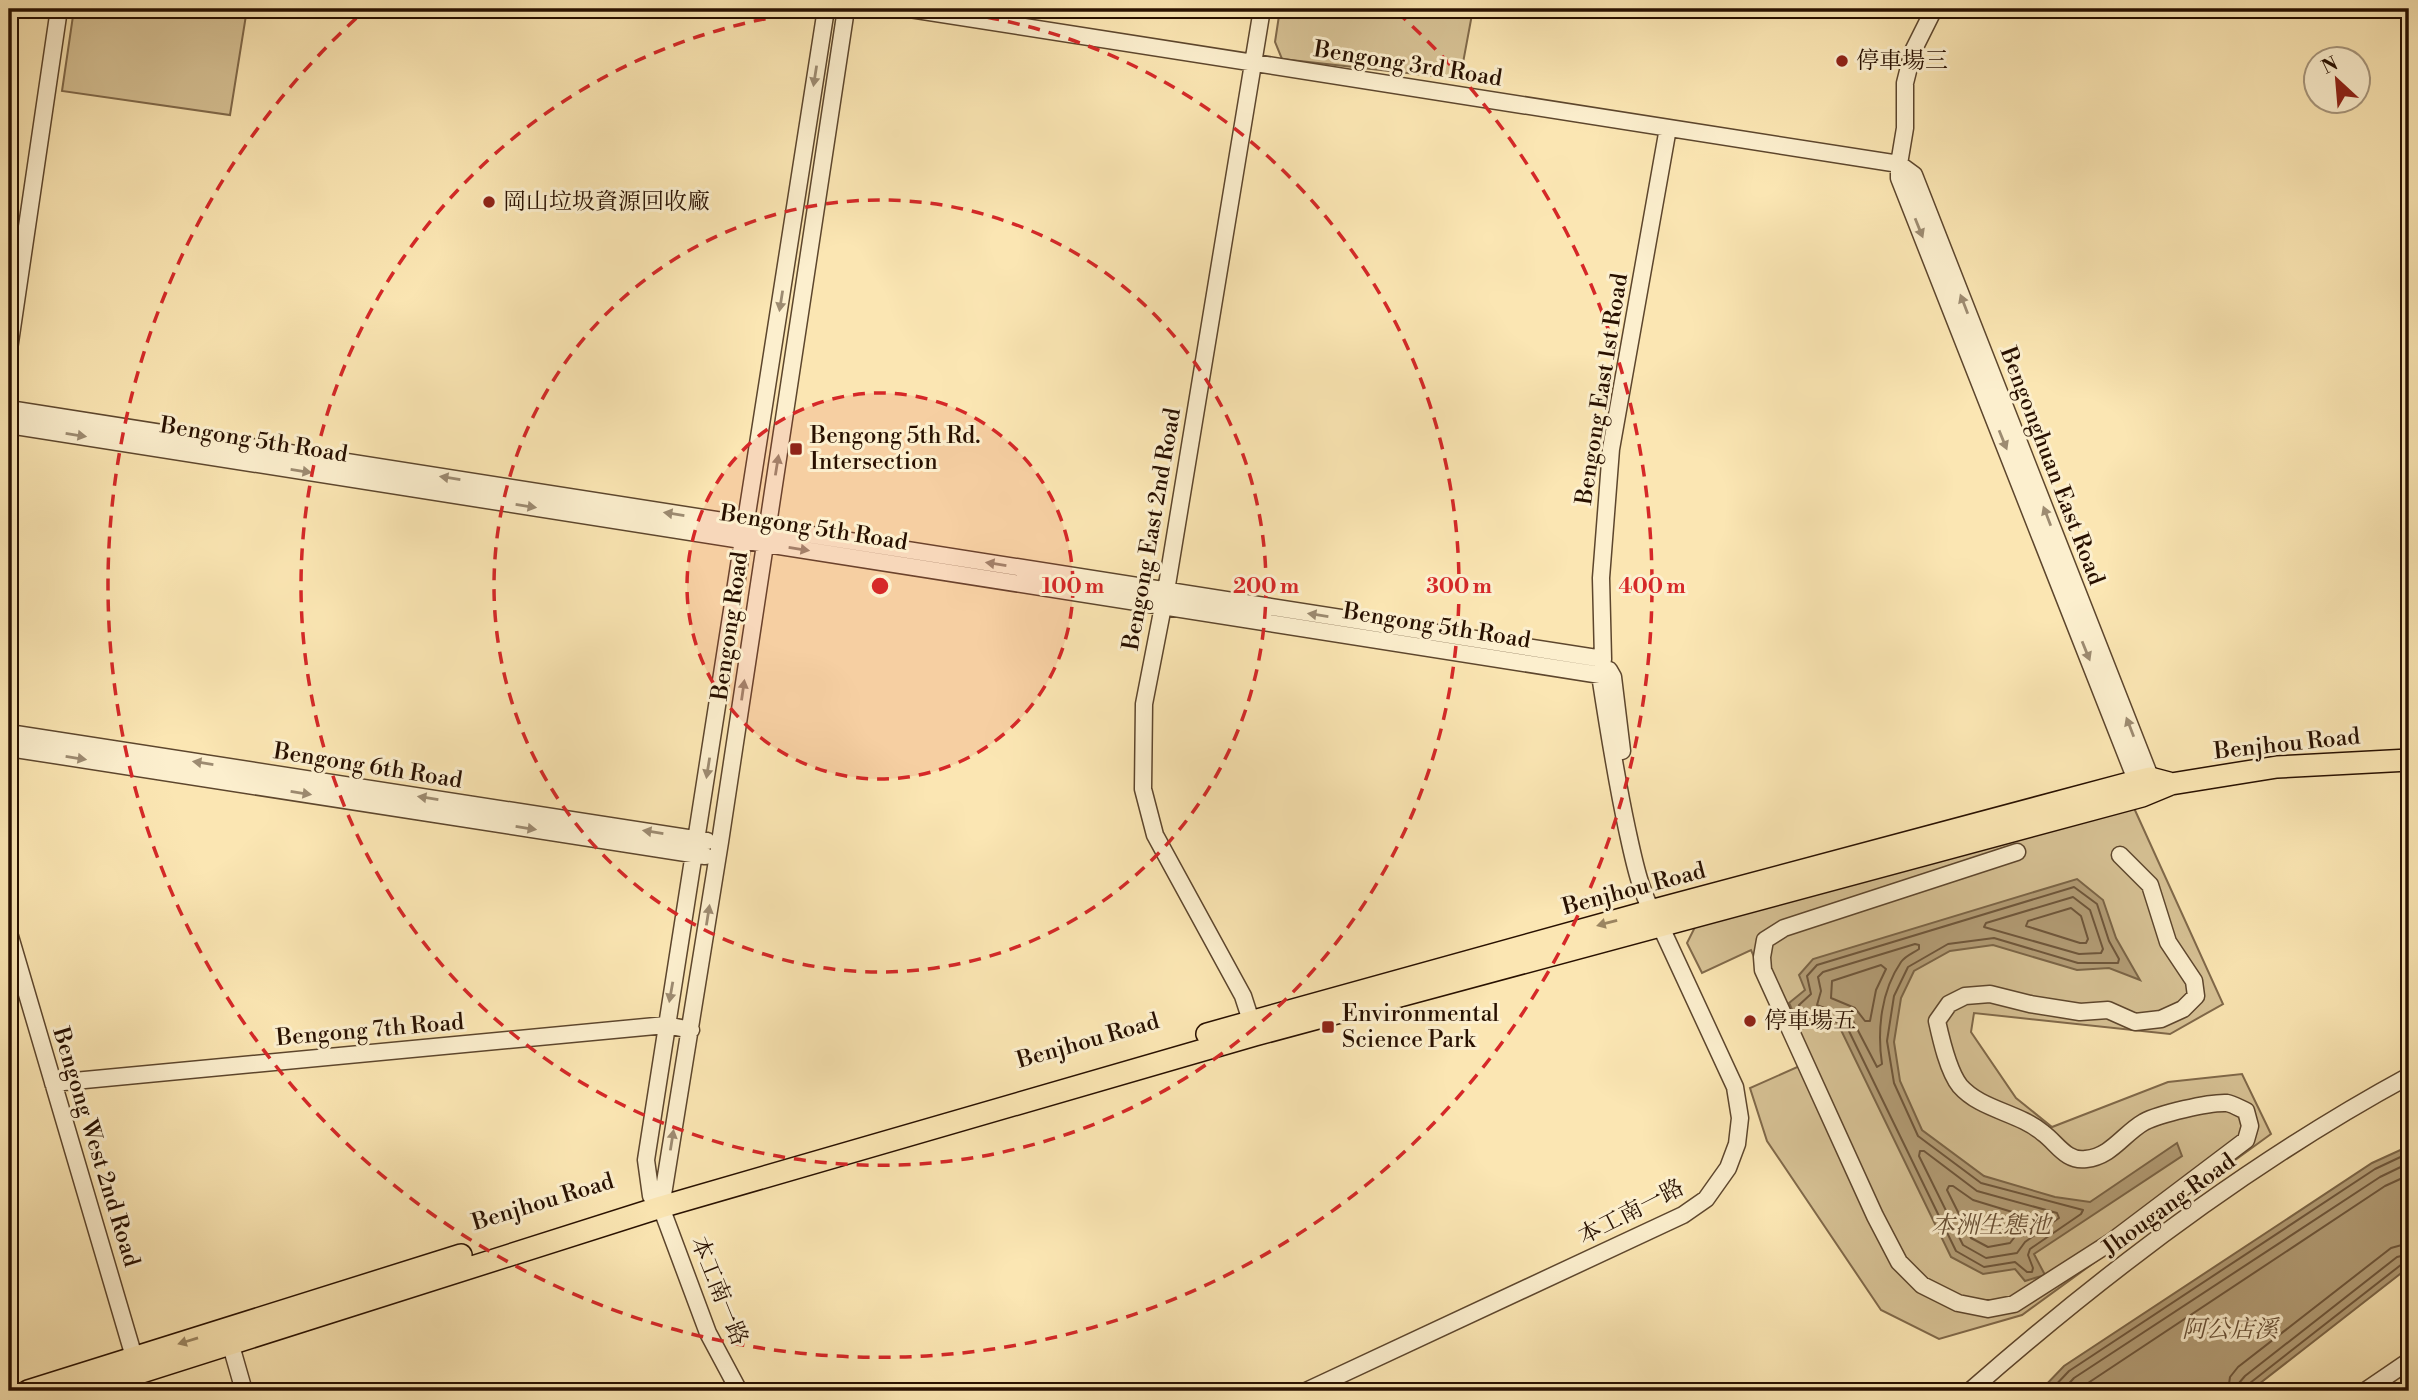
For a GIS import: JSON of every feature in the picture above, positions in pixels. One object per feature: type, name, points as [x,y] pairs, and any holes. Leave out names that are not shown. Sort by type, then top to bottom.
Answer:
[{"type":"main road","name":"Benjhou Road","points":[[28,1391],[137,1366],[658,1198],[1657,915],[2151,786],[2277,767],[2409,760]]},
{"type":"main road","name":"Benjhou Road","points":[[82,1391],[137,1366]]},
{"type":"street","points":[[9,349],[59,9]]},
{"type":"street","name":"Bengong Road","points":[[658,1198],[646,1160],[826,9]]},
{"type":"street","name":"Bengong Road","points":[[658,1198],[691,1030],[846,9]]},
{"type":"street","name":"Bengong 3rd Road","points":[[910,9],[1899,164]]},
{"type":"street","name":"Bengong East 2nd Road","points":[[1253,1028],[1243,996],[1155,835],[1143,789],[1144,704],[1164,599],[1262,9]]},
{"type":"street","points":[[1899,164],[1905,128],[1905,83],[1913,51],[1934,9]]},
{"type":"street","name":"Bengong East 1st Road","points":[[1657,915],[1605,670],[1601,578],[1611,449],[1668,128]]},
{"type":"street","name":"Bengonghuan East Road","points":[[1899,164],[1914,175],[2151,786]]},
{"type":"street","name":"Bengong 5th Road","points":[[9,409],[746,533]]},
{"type":"street","name":"Bengong 5th Road","points":[[9,425],[766,536],[1605,670]]},
{"type":"street","name":"Bengong 6th Road","points":[[9,733],[696,847]]},
{"type":"street","name":"Bengong 6th Road","points":[[9,748],[719,850]]},
{"type":"street","points":[[2017,852],[1784,928],[1765,940],[1762,957],[1763,970],[1899,1262],[1922,1285],[1958,1303],[1989,1309],[2014,1304],[2111,1242],[2246,1140],[2250,1126],[2246,1111],[2228,1103],[2181,1110],[2144,1122],[2107,1153],[2084,1160],[2064,1154],[2043,1132],[2014,1115],[1976,1100],[1959,1084],[1941,1041],[1937,1021],[1950,1004],[1965,996],[1990,994],[2080,1012],[2108,1010],[2135,1022],[2161,1019],[2183,1009],[2196,996],[2194,981],[2168,942],[2150,885],[2120,855]]},
{"type":"street","name":"本工南一路","points":[[1306,1391],[1683,1215],[1706,1199],[1728,1168],[1737,1144],[1740,1118],[1735,1087],[1657,915]]},
{"type":"street","name":"Bengong West 2nd Road","points":[[9,933],[137,1366]]},
{"type":"street","name":"Bengong 7th Road","points":[[53,1083],[666,1025],[691,1030]]},
{"type":"street","name":"Jhougang Road","points":[[1970,1391],[2033,1336],[2157,1240],[2284,1151],[2409,1076]]},
{"type":"street","name":"本工南一路","points":[[658,1198],[708,1333],[739,1391]]},
{"type":"street","points":[[229,1337],[244,1391]]},
{"type":"street","points":[[2365,1391],[2409,1361]]},
{"type":"shaded area","points":[[74,9],[247,9],[230,115],[62,91]]},
{"type":"shaded area","points":[[1280,9],[1473,9],[1460,79],[1282,59],[1275,42]]},
{"type":"shaded area","points":[[2134,808],[2223,1004],[2170,1034],[1974,1013],[1971,1032],[2016,1098],[2052,1127],[2168,1082],[2242,1074],[2271,1134],[2022,1315],[1939,1339],[1881,1310],[1767,1141],[1750,1088],[1802,1065],[1751,950],[1702,973],[1687,943],[1696,925]]},
{"type":"water","name":"本洲生態池","points":[[2077,879],[2103,900],[2116,938],[2140,980],[2109,968],[2077,970],[1993,945],[1950,951],[1914,971],[1901,998],[1894,1042],[1900,1081],[1922,1130],[1984,1176],[2055,1197],[2090,1202],[2177,1143],[2182,1156],[2034,1254],[2045,1275],[2025,1281],[2015,1269],[1983,1274],[1951,1257],[1841,1030],[1819,1022],[1801,1029],[1789,1003],[1805,990],[1799,975],[1813,959]]},
{"type":"water","name":"阿公店溪","points":[[2409,1146],[2409,1267],[2250,1391],[2040,1391],[2064,1366],[2372,1163]]},
{"type":"place","name":"停車場三","points":[[1842,61]]},
{"type":"place","name":"岡山垃圾資源回收廠","points":[[489,202]]},
{"type":"place","name":"Bengong 5th Rd. Intersection","points":[[796,449]]},
{"type":"place","name":"停車場五","points":[[1750,1021]]},
{"type":"place","name":"Environmental Science Park","points":[[1328,1027]]}]
